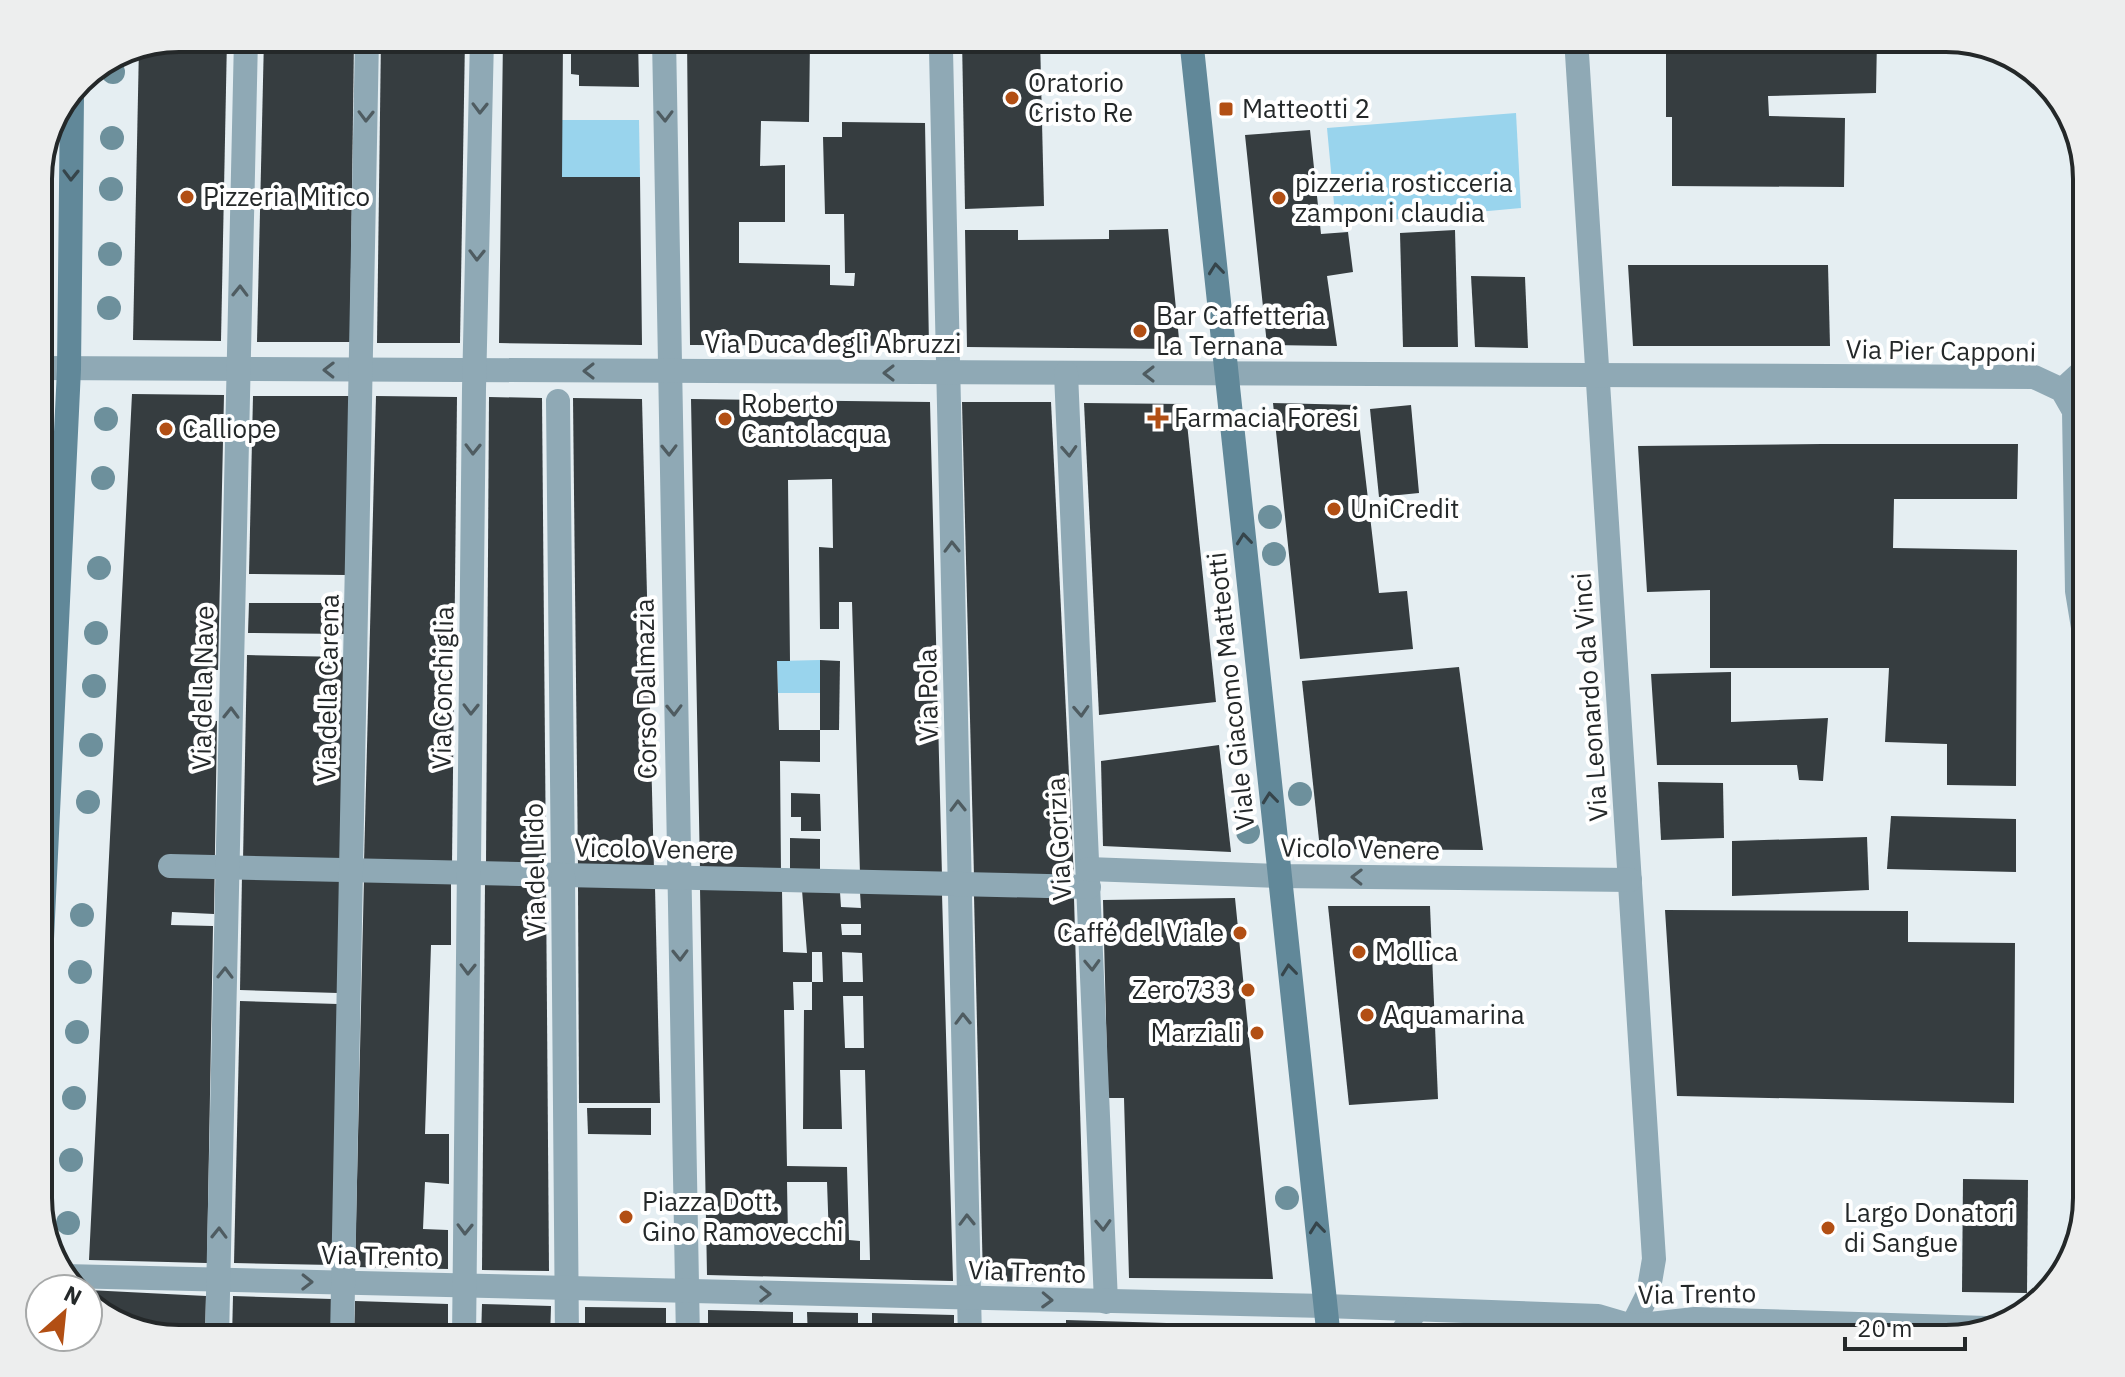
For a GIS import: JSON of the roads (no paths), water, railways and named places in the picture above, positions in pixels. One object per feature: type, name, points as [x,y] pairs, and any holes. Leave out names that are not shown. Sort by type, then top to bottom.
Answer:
[{"type":"street","name":"Via della Nave","points":[[217,1325],[246,52]]},
{"type":"street","name":"Via della Carena","points":[[342,1325],[367,52]]},
{"type":"street","name":"Via Conchiglia","points":[[464,1325],[474,371],[482,52]]},
{"type":"street","name":"Corso Dalmazia","points":[[664,52],[667,372],[688,1325]]},
{"type":"street","name":"Via Pola","points":[[941,52],[970,1325]]},
{"type":"street","name":"Viale Giacomo Matteotti","points":[[1192,52],[1327,1325]]},
{"type":"street","name":"Via Leonardo da Vinci","points":[[1577,52],[1654,1259],[1643,1325]]},
{"type":"street","points":[[52,666],[69,369],[72,111]]},
{"type":"street","name":"Via Duca degli Abruzzi","points":[[52,368],[1598,375]]},
{"type":"street","name":"Via Gorizia","points":[[1066,373],[1106,1302]]},
{"type":"street","name":"Via Pier Capponi","points":[[1598,375],[2034,377],[2062,390],[2073,409]]},
{"type":"street","points":[[2062,390],[2073,380]]},
{"type":"street","name":"Via del Lido","points":[[558,401],[567,1325]]},
{"type":"street","name":"Vicolo Venere","points":[[170,866],[352,866],[469,873],[960,884],[1089,878],[1278,876],[1630,880]]},
{"type":"street","name":"Via Trento","points":[[104,1277],[1325,1306],[1598,1316],[1623,1325]]},
{"type":"street","points":[[1407,1325],[1416,1310]]},
{"type":"street","name":"Via Trento","points":[[1671,1325],[1695,1319],[1797,1325]]},
{"type":"place","name":"Oratorio Cristo Re","points":[[1012,98]]},
{"type":"place","name":"Matteotti 2","points":[[1226,109]]},
{"type":"place","name":"Pizzeria Mitico","points":[[187,197]]},
{"type":"place","name":"pizzeria rosticceria zamponi claudia","points":[[1279,198]]},
{"type":"place","name":"Bar Caffetteria La Ternana","points":[[1140,331]]},
{"type":"place","name":"Farmacia Foresi","points":[[1158,418]]},
{"type":"place","name":"Roberto Cantolacqua","points":[[725,419]]},
{"type":"place","name":"Calliope","points":[[166,429]]},
{"type":"place","name":"UniCredit","points":[[1334,509]]},
{"type":"place","name":"Caffé del Viale","points":[[1240,933]]},
{"type":"place","name":"Mollica","points":[[1359,952]]},
{"type":"place","name":"Zero733","points":[[1248,990]]},
{"type":"place","name":"Aquamarina","points":[[1367,1015]]},
{"type":"place","name":"Marziali","points":[[1257,1033]]},
{"type":"place","name":"Piazza Dott. Gino Ramovecchi","points":[[626,1217]]},
{"type":"place","name":"Largo Donatori di Sangue","points":[[1828,1228]]}]
